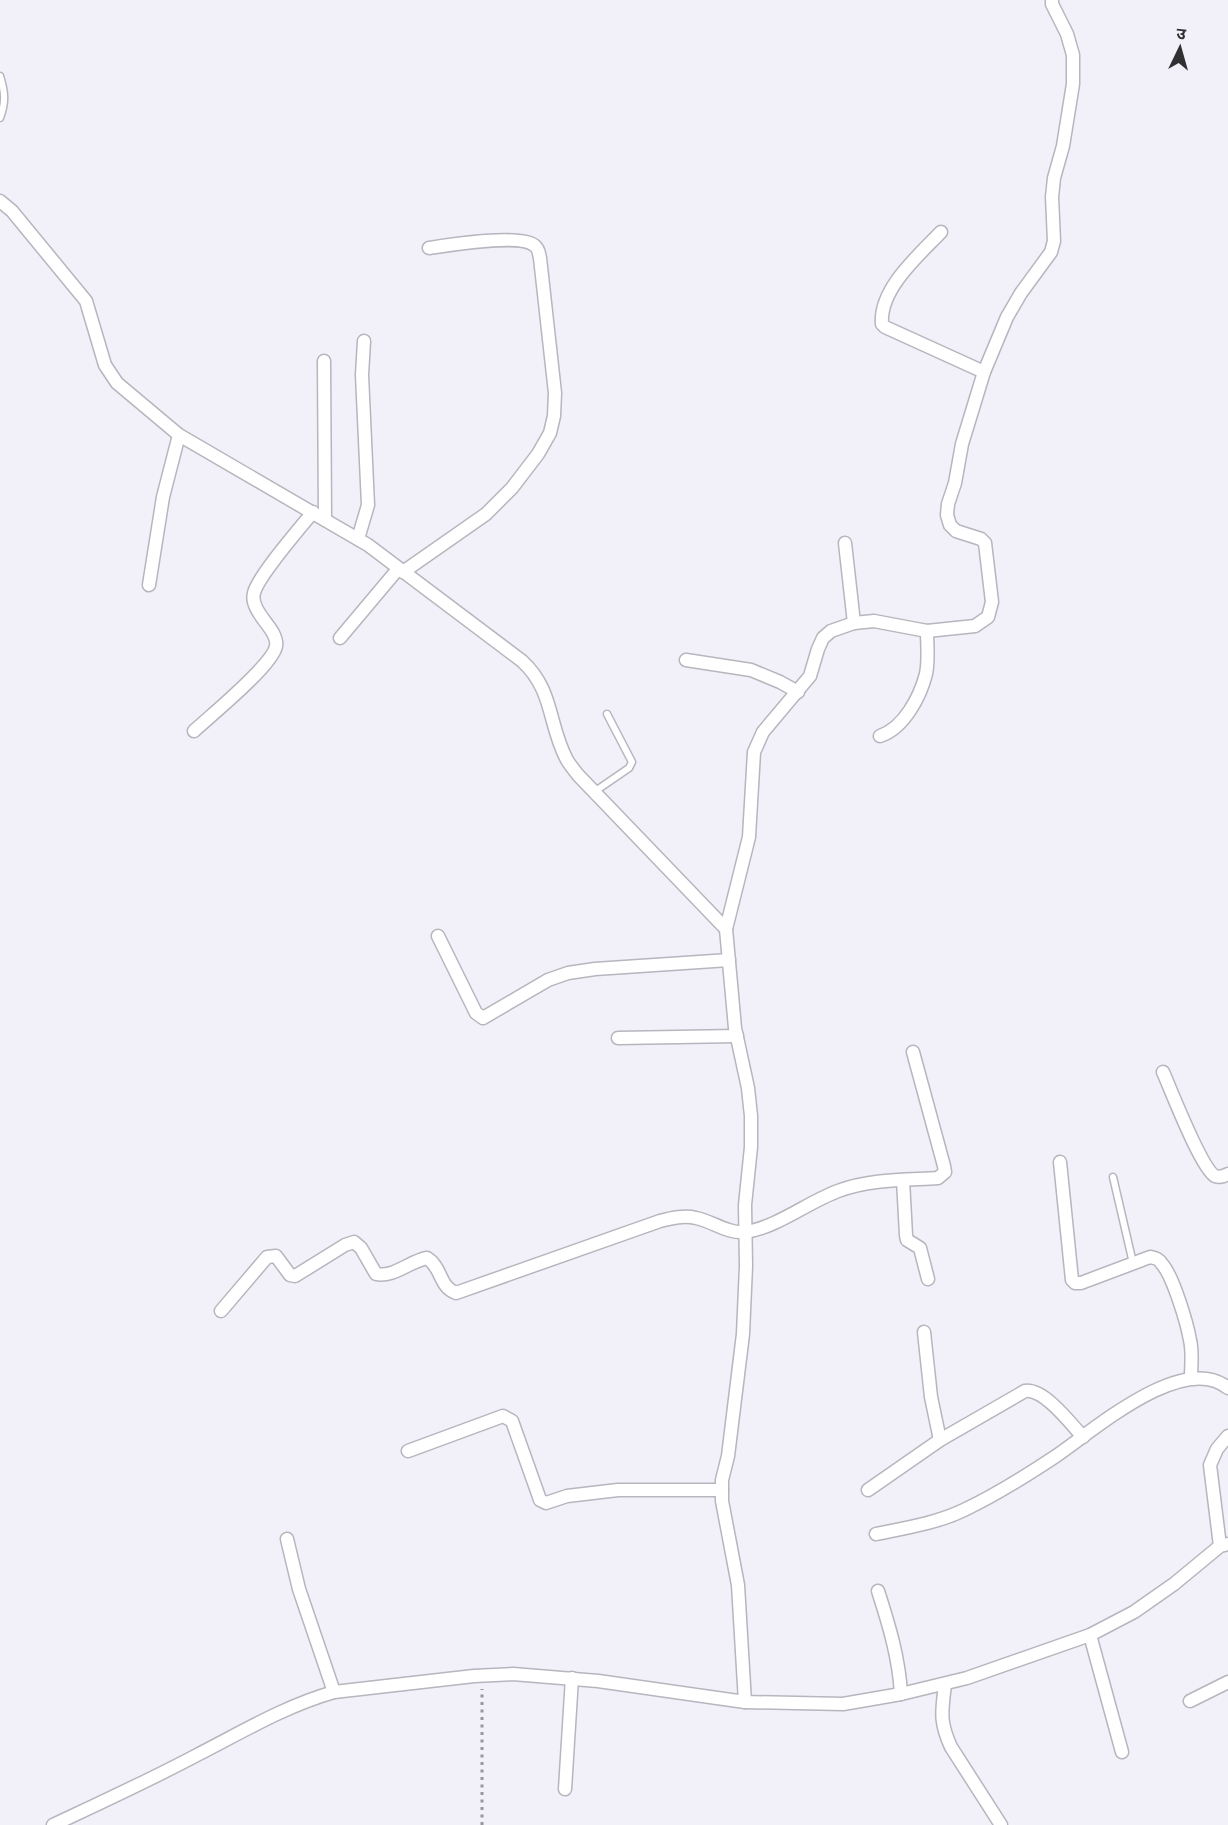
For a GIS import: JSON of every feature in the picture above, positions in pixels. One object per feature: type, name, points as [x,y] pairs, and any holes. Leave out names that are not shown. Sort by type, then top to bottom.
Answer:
[{"type":"street","points":[[745,1702],[738,1585],[722,1501],[722,1490],[746,1296],[751,1116],[748,1088],[737,1036],[726,929],[749,837],[754,752],[763,732],[810,676],[823,638],[831,631],[854,623],[874,621],[927,631],[975,626],[982,623],[991,609],[985,543],[981,539],[956,531],[950,525],[947,515],[948,504],[955,483],[962,444],[984,372],[1007,317],[1051,252],[1054,241],[1052,197],[1073,84],[1073,55],[1067,34],[1052,0]]},
{"type":"street","points":[[0,201],[12,211],[86,301],[110,375],[139,403],[179,435],[358,539],[532,670],[548,701],[567,759],[578,776],[726,929]]},
{"type":"street","points":[[941,232],[893,286],[883,310],[882,324],[984,372]]},
{"type":"street","points":[[340,638],[400,571],[486,513],[512,488],[538,454],[550,433],[554,416],[555,393],[539,250],[535,245],[520,240],[429,248]]},
{"type":"street","points":[[358,539],[368,505],[362,375],[364,341]]},
{"type":"street","points":[[324,361],[326,520]]},
{"type":"street","points":[[149,585],[163,497],[179,435]]},
{"type":"street","points":[[194,731],[248,683],[277,645],[275,636],[254,603],[254,593],[264,576],[313,512]]},
{"type":"street","points":[[845,543],[854,623]]},
{"type":"street","points":[[880,736],[891,732],[898,725],[919,692],[926,673],[927,631]]},
{"type":"street","points":[[686,660],[751,670],[798,692]]},
{"type":"street","points":[[438,936],[476,1013],[483,1017],[540,984],[568,973],[729,960]]},
{"type":"street","points":[[618,1038],[737,1036]]},
{"type":"street","points":[[221,1311],[267,1257],[276,1256],[290,1275],[295,1276],[345,1245],[354,1242],[361,1248],[376,1274],[388,1274],[427,1258],[435,1264],[445,1285],[456,1293],[670,1218],[697,1218],[725,1228],[746,1232],[837,1191],[859,1185],[938,1178],[945,1172],[913,1052]]},
{"type":"street","points":[[1163,1072],[1210,1172],[1220,1177],[1228,1174]]},
{"type":"street","points":[[1060,1162],[1072,1280],[1075,1283],[1081,1283],[1150,1257],[1160,1261],[1165,1267],[1178,1299],[1190,1340],[1191,1378]]},
{"type":"street","points":[[903,1180],[907,1240],[920,1248],[928,1278]]},
{"type":"street","points":[[924,1332],[931,1397],[940,1440]]},
{"type":"street","points":[[876,1534],[920,1526],[963,1510],[1025,1477],[1130,1403],[1191,1378],[1205,1377],[1219,1381],[1228,1388]]},
{"type":"street","points":[[868,1490],[940,1440],[1020,1393],[1031,1390],[1041,1394],[1083,1437]]},
{"type":"street","points":[[408,1451],[503,1416],[512,1421],[540,1500],[546,1503],[567,1496],[618,1490],[722,1490]]},
{"type":"street","points":[[53,1825],[140,1785],[283,1711],[334,1692],[482,1675],[513,1674],[572,1678],[745,1702],[843,1704],[901,1694],[967,1678],[1089,1635],[1134,1612],[1224,1545],[1210,1465],[1217,1449],[1228,1436]]},
{"type":"street","points":[[287,1539],[299,1589],[334,1692]]},
{"type":"street","points":[[878,1591],[896,1651],[901,1694]]},
{"type":"street","points":[[1089,1635],[1122,1752]]},
{"type":"street","points":[[565,1789],[572,1678]]},
{"type":"street","points":[[1190,1701],[1228,1682]]},
{"type":"street","points":[[945,1683],[941,1715],[946,1736],[1002,1825]]},
{"type":"lane","points":[[0,76],[5,104],[0,118]]},
{"type":"lane","points":[[594,792],[628,768],[632,762],[607,714]]},
{"type":"lane","points":[[1113,1178],[1133,1264]]},
{"type":"path","points":[[482,1675],[482,1825]]}]
